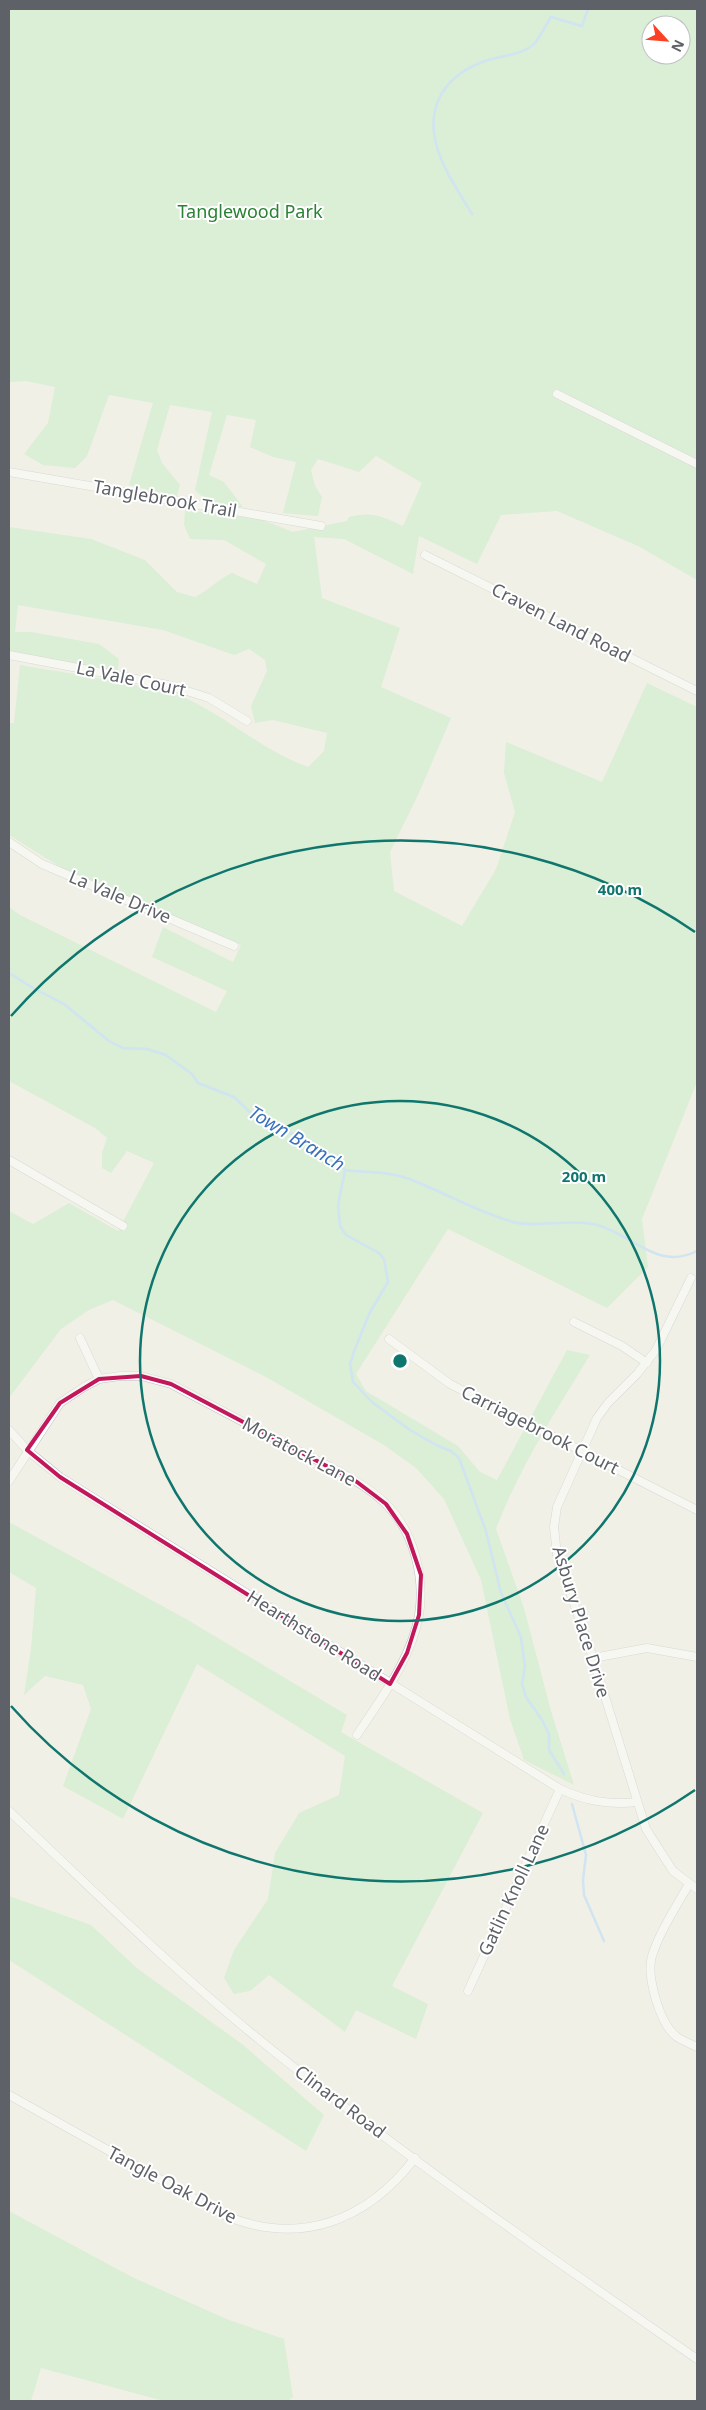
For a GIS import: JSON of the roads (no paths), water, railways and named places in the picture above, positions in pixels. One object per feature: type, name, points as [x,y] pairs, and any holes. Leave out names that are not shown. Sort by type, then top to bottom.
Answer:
[{"type":"street","points":[[557,394],[697,464]]},
{"type":"street","name":"Tanglebrook Trail","points":[[9,472],[321,526]]},
{"type":"street","name":"Craven Land Road","points":[[425,555],[697,691]]},
{"type":"street","name":"La Vale Court","points":[[9,655],[168,685],[209,698],[247,721]]},
{"type":"street","name":"La Vale Drive","points":[[9,842],[42,864],[234,946]]},
{"type":"street","points":[[9,1160],[123,1226]]},
{"type":"street","name":"Asbury Place Drive","points":[[691,1278],[663,1337],[647,1362],[608,1403],[581,1451],[557,1508],[554,1527],[557,1555],[594,1658],[646,1829],[673,1871],[697,1890]]},
{"type":"street","points":[[574,1322],[622,1346],[647,1362]]},
{"type":"street","points":[[80,1338],[99,1380]]},
{"type":"street","name":"Carriagebrook Court","points":[[389,1339],[450,1384],[697,1510]]},
{"type":"street","name":"Moratock Lane","points":[[9,1481],[27,1450],[60,1403],[99,1380],[141,1376],[171,1384],[357,1482],[386,1504],[407,1534],[421,1575],[419,1615],[407,1653],[390,1684],[357,1735]]},
{"type":"street","name":"Hearthstone Road","points":[[9,1430],[27,1450],[60,1477],[560,1789],[583,1799],[615,1805],[637,1802]]},
{"type":"street","points":[[594,1658],[647,1648],[686,1654],[697,1658]]},
{"type":"street","name":"Gatlin Knoll Lane","points":[[468,1991],[560,1789]]},
{"type":"street","name":"Clinard Road","points":[[9,1811],[170,1962],[248,2030],[415,2158],[517,2233],[697,2359]]},
{"type":"street","points":[[689,1884],[664,1927],[651,1958],[653,1986],[660,2015],[676,2037],[697,2047]]},
{"type":"street","name":"Tangle Oak Drive","points":[[9,2095],[224,2215],[265,2227],[305,2227],[336,2220],[354,2213],[387,2190],[415,2158]]},
{"type":"waterway","points":[[472,214],[449,175],[436,144],[434,114],[438,100],[445,88],[469,68],[485,61],[518,53],[530,47],[535,43],[551,17],[582,26],[588,9]]},
{"type":"waterway","name":"Town Branch","points":[[9,973],[64,1004],[109,1041],[123,1048],[147,1049],[166,1055],[192,1074],[198,1083],[234,1097],[253,1115],[299,1137],[332,1156],[345,1170],[404,1177],[510,1221],[530,1224],[586,1223],[597,1225],[623,1236],[646,1249],[670,1257],[683,1256],[697,1251]]},
{"type":"waterway","points":[[345,1170],[338,1205],[340,1226],[346,1235],[379,1253],[384,1259],[388,1282],[370,1312],[355,1349],[350,1364],[353,1382],[372,1402],[410,1430],[451,1451],[459,1458],[486,1531],[501,1593],[521,1637],[525,1667],[522,1684],[526,1697],[549,1734],[549,1750],[564,1774]]},
{"type":"waterway","points":[[572,1804],[586,1855],[583,1880],[584,1895],[604,1941]]},
{"type":"park label","name":"Tanglewood Park","points":[[250,212]]}]
